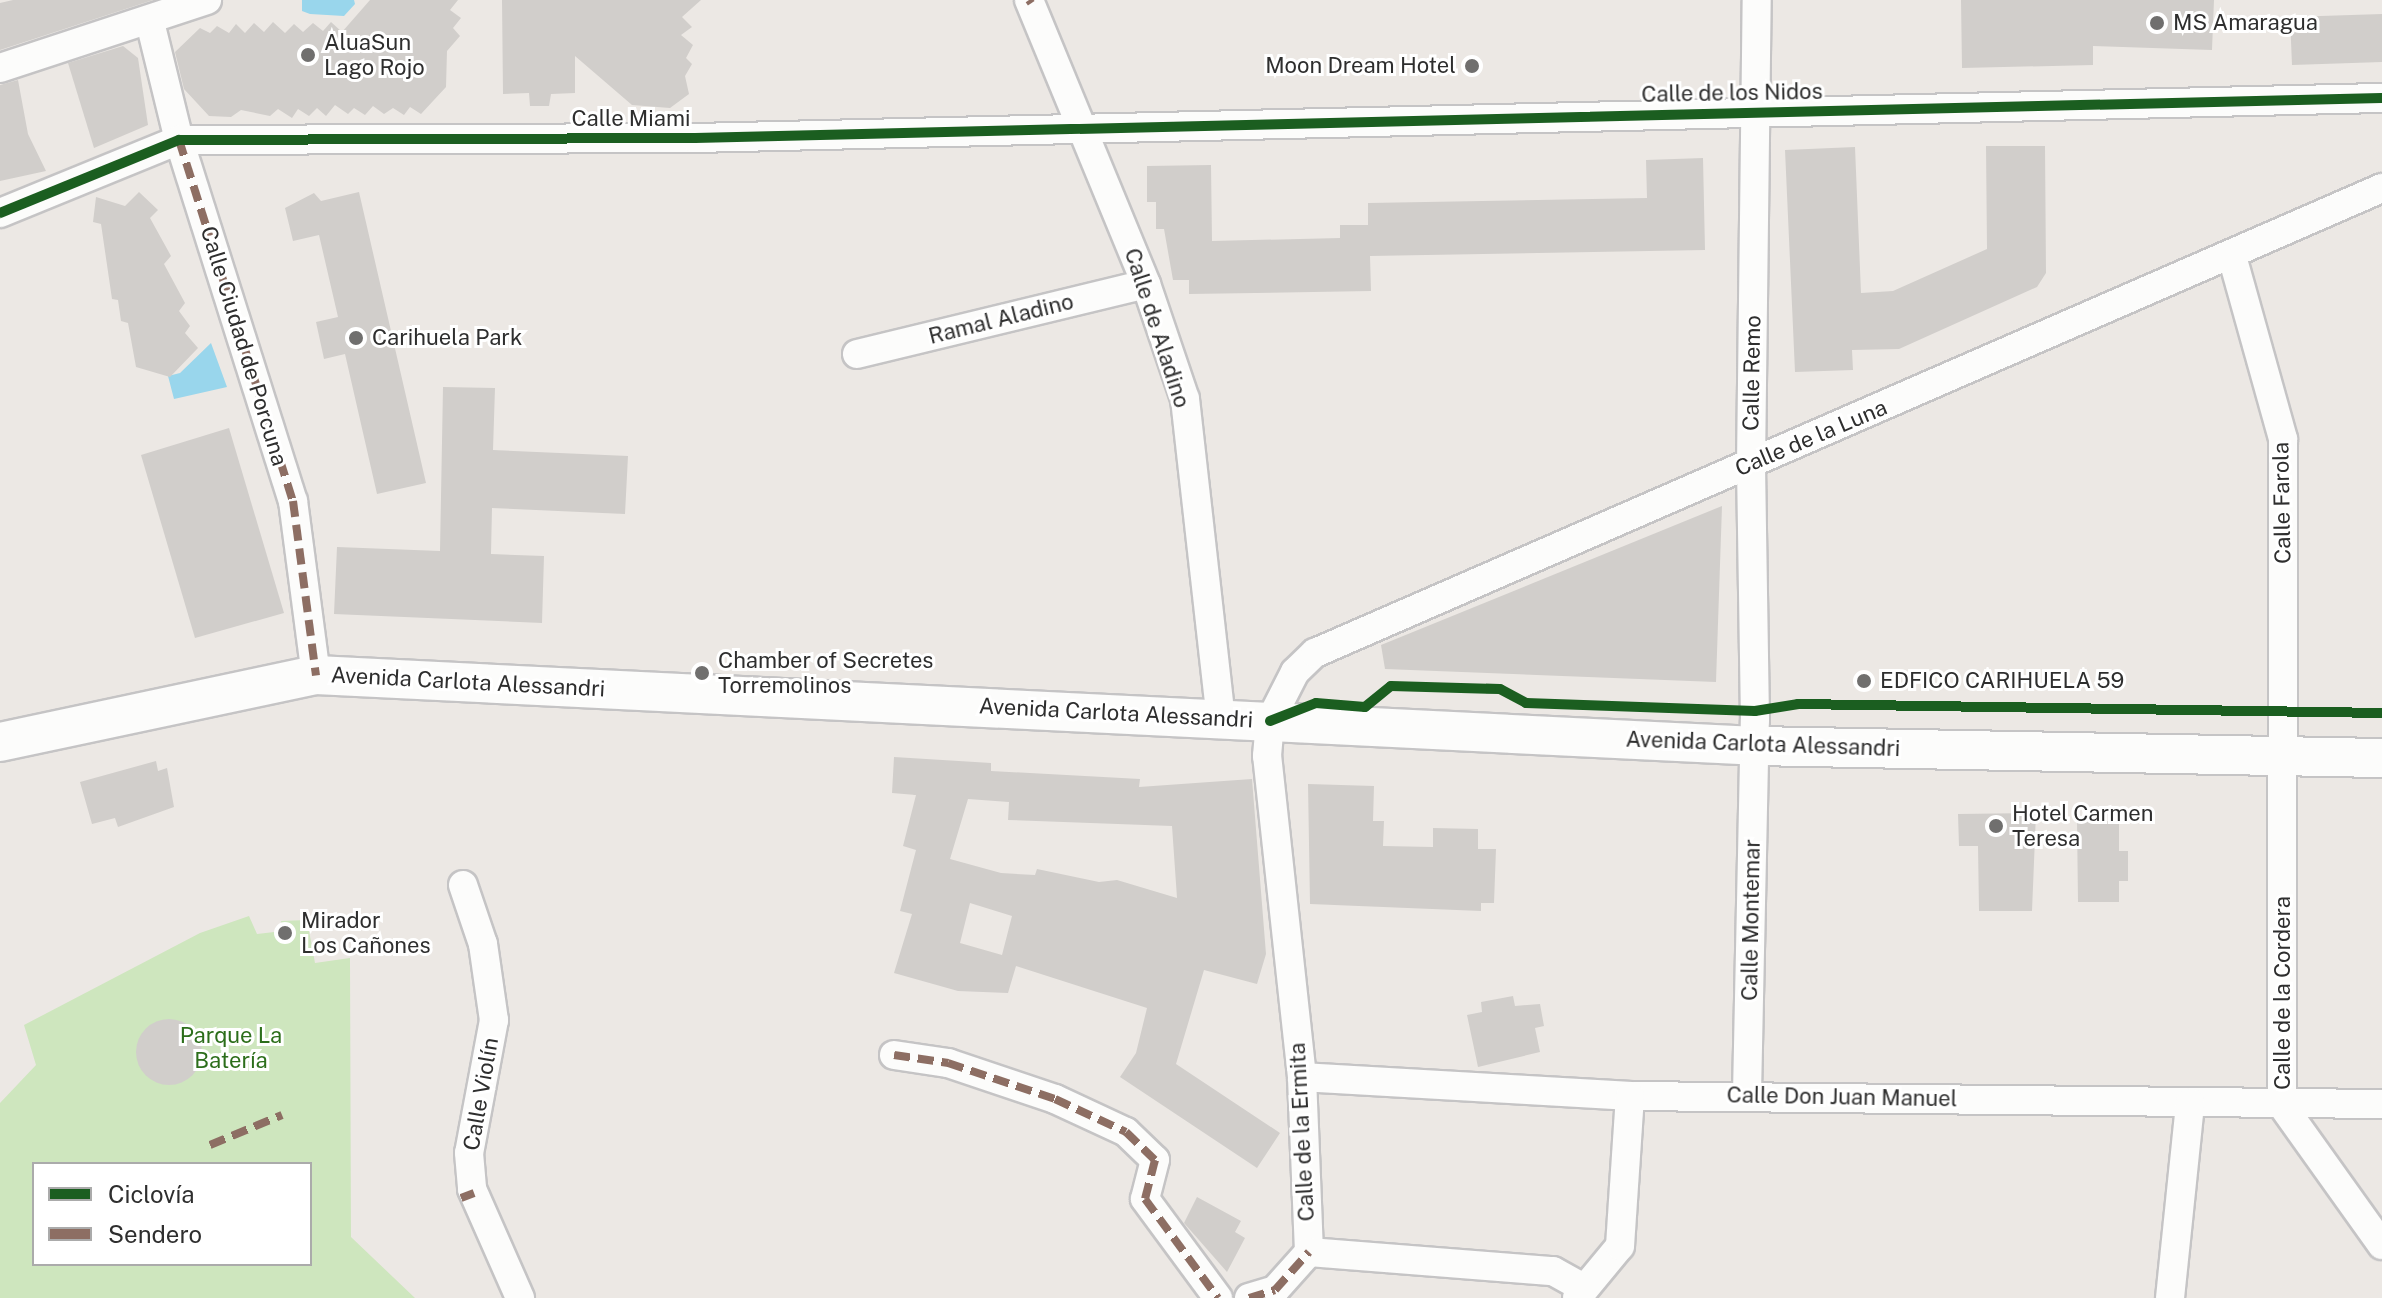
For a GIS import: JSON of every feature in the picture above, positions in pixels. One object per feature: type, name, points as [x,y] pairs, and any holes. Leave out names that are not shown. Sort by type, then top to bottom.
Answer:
[{"type":"main road","name":"Avenida Carlota Alessandri","points":[[0,742],[316,675],[1755,746],[2382,758]]},
{"type":"street","points":[[0,68],[150,22],[207,0]]},
{"type":"street","name":"Calle Remo","points":[[1755,746],[1751,465],[1757,0]]},
{"type":"street","name":"Calle de Aladino","points":[[1035,1],[1146,284],[1185,399],[1221,719]]},
{"type":"street","name":"Calle Ciudad de Porcuna","points":[[150,22],[179,140],[293,501],[316,675]]},
{"type":"street","name":"Calle de los Nidos","points":[[1082,127],[2382,98]]},
{"type":"street","name":"Calle Miami","points":[[179,140],[695,138],[1082,127]]},
{"type":"street","points":[[0,213],[179,140]]},
{"type":"street","name":"Calle de la Luna","points":[[1270,721],[1295,672],[1315,653],[2232,256],[2382,188]]},
{"type":"street","name":"Calle Farola","points":[[2232,256],[2283,439],[2285,756]]},
{"type":"street","name":"Ramal Aladino","points":[[857,354],[1146,284]]},
{"type":"street","name":"Calle de la Ermita","points":[[1270,721],[1267,756],[1302,1077],[1309,1252],[1553,1271],[1581,1293]]},
{"type":"street","name":"Calle Montemar","points":[[1747,1094],[1755,746]]},
{"type":"street","name":"Calle de la Cordera","points":[[2285,756],[2282,1105],[2382,1245]]},
{"type":"street","name":"Calle Violín","points":[[463,885],[483,944],[494,1020],[469,1153],[472,1189],[520,1298]]},
{"type":"street","points":[[894,1055],[961,1067],[1126,1132],[1155,1160],[1145,1199],[1218,1298]]},
{"type":"street","name":"Calle Don Juan Manuel","points":[[1302,1077],[1630,1096],[1747,1094],[2282,1105],[2382,1104]]},
{"type":"street","points":[[1581,1293],[1620,1246],[1630,1096]]},
{"type":"street","points":[[2170,1298],[2190,1103]]},
{"type":"street","points":[[1249,1298],[1275,1290],[1309,1252]]},
{"type":"green space","name":"Parque La Batería","points":[[249,916],[257,934],[283,931],[281,921],[307,920],[315,963],[350,958],[351,1237],[415,1298],[0,1298],[0,1103],[36,1065],[24,1025],[200,933]]},
{"type":"water","points":[[302,0],[354,0],[355,4],[344,16],[310,14],[302,11]]},
{"type":"water","points":[[211,343],[227,387],[174,399],[168,376],[180,373]]},
{"type":"building","points":[[13,0],[153,0],[0,50],[0,3]]},
{"type":"building","name":"AluaSun Lago Rojo","points":[[370,0],[458,0],[450,10],[461,18],[453,28],[460,36],[447,51],[446,87],[421,114],[410,107],[404,115],[393,108],[384,114],[373,106],[365,115],[354,108],[348,114],[335,105],[326,116],[317,108],[309,116],[298,109],[292,118],[278,109],[270,116],[241,110],[231,117],[209,116],[184,89],[175,52],[200,28],[210,33],[217,26],[229,33],[236,24],[245,33],[254,23],[264,32],[273,22],[285,33],[294,24],[303,32],[313,23],[323,31],[331,22],[342,32]]},
{"type":"building","points":[[502,0],[701,0],[682,17],[692,27],[681,35],[693,45],[686,58],[692,64],[685,76],[689,94],[670,108],[632,105],[575,56],[575,93],[551,94],[549,106],[530,106],[529,93],[503,94]]},
{"type":"building","points":[[1961,0],[2214,0],[2212,50],[2093,46],[2093,65],[1962,68]]},
{"type":"building","points":[[2382,14],[2382,62],[2292,65],[2290,17]]},
{"type":"building","points":[[123,46],[138,58],[148,125],[94,148],[68,63]]},
{"type":"building","points":[[18,80],[28,134],[46,171],[0,181],[0,85]]},
{"type":"building","points":[[1986,146],[2045,146],[2046,273],[2037,287],[1899,349],[1852,350],[1853,370],[1795,372],[1785,150],[1855,147],[1861,293],[1893,291],[1987,249]]},
{"type":"building","points":[[1703,158],[1705,250],[1370,256],[1371,291],[1189,294],[1189,280],[1173,280],[1164,229],[1156,229],[1156,202],[1147,202],[1147,166],[1211,165],[1212,241],[1340,238],[1340,225],[1368,225],[1368,203],[1647,198],[1646,160]]},
{"type":"building","points":[[139,192],[158,210],[150,218],[171,256],[164,264],[185,303],[179,311],[190,326],[185,333],[198,348],[170,377],[136,367],[128,323],[121,321],[118,300],[112,299],[101,224],[93,222],[96,197],[125,206]]},
{"type":"building","name":"Carihuela Park","points":[[359,192],[426,483],[377,494],[345,354],[324,359],[316,322],[338,317],[319,235],[293,241],[285,208],[314,193],[321,201]]},
{"type":"building","points":[[443,387],[495,388],[493,450],[628,456],[625,514],[492,508],[491,554],[544,556],[542,623],[334,614],[337,547],[440,551]]},
{"type":"building","points":[[229,428],[284,613],[195,638],[141,455]]},
{"type":"building","points":[[1722,506],[1716,682],[1385,669],[1381,645]]},
{"type":"building","points":[[894,757],[991,763],[991,771],[1140,779],[1139,787],[1252,779],[1266,954],[1257,984],[1204,970],[1176,1064],[1280,1133],[1257,1168],[1120,1077],[1136,1053],[1147,1008],[1016,966],[1008,993],[958,991],[894,973],[912,914],[900,911],[916,850],[903,846],[916,795],[892,793]],"holes":[[[968,799],[1009,802],[1008,820],[1172,826],[1177,898],[1117,880],[1099,882],[1037,869],[1035,875],[1001,873],[950,859]],[[970,903],[1012,916],[1002,955],[960,943]]]},
{"type":"building","points":[[156,761],[158,771],[167,768],[174,807],[118,827],[115,818],[92,824],[80,782]]},
{"type":"building","points":[[1308,784],[1374,786],[1373,821],[1384,821],[1383,846],[1433,847],[1433,828],[1478,829],[1478,849],[1496,849],[1494,903],[1481,903],[1481,911],[1310,904]]},
{"type":"building","points":[[2036,813],[2032,911],[1979,911],[1978,846],[1959,846],[1958,814]]},
{"type":"building","points":[[2077,821],[2119,821],[2119,851],[2128,851],[2128,881],[2119,881],[2119,902],[2078,902]]},
{"type":"building","points":[[1513,996],[1515,1006],[1540,1004],[1544,1026],[1535,1028],[1540,1052],[1478,1067],[1467,1015],[1482,1012],[1481,1002]]},
{"type":"building","points":[[169,1019],[182,1022],[192,1029],[199,1039],[202,1052],[199,1065],[192,1075],[182,1082],[169,1085],[156,1082],[146,1075],[139,1065],[136,1052],[139,1039],[146,1029],[156,1022]]},
{"type":"building","points":[[1197,1197],[1241,1221],[1235,1232],[1245,1238],[1227,1272],[1184,1223]]},
{"type":"marked path","points":[[179,140],[293,501],[316,675]]},
{"type":"marked path","points":[[894,1055],[948,1063],[1055,1099],[1126,1132],[1155,1160],[1145,1199],[1218,1298]]},
{"type":"marked path","points":[[210,1145],[282,1115]]},
{"type":"marked path","points":[[461,1198],[474,1193]]},
{"type":"marked path","points":[[1249,1298],[1275,1290],[1309,1252]]},
{"type":"cycle path","points":[[0,213],[179,140],[695,138],[2382,98]]},
{"type":"cycle path","points":[[1270,721],[1316,703],[1365,707],[1391,686],[1500,689],[1526,703],[1755,711],[1798,704],[2382,713]]},
{"type":"place","name":"MS Amaragua","points":[[2157,23]]},
{"type":"place","name":"AluaSun Lago Rojo","points":[[308,55]]},
{"type":"place","name":"Moon Dream Hotel","points":[[1472,66]]},
{"type":"place","name":"Carihuela Park","points":[[356,338]]},
{"type":"place","name":"Chamber of Secretes Torremolinos","points":[[702,673]]},
{"type":"place","name":"EDFICO CARIHUELA 59","points":[[1864,681]]},
{"type":"place","name":"Hotel Carmen Teresa","points":[[1996,826]]},
{"type":"place","name":"Mirador Los Cañones","points":[[285,933]]}]
